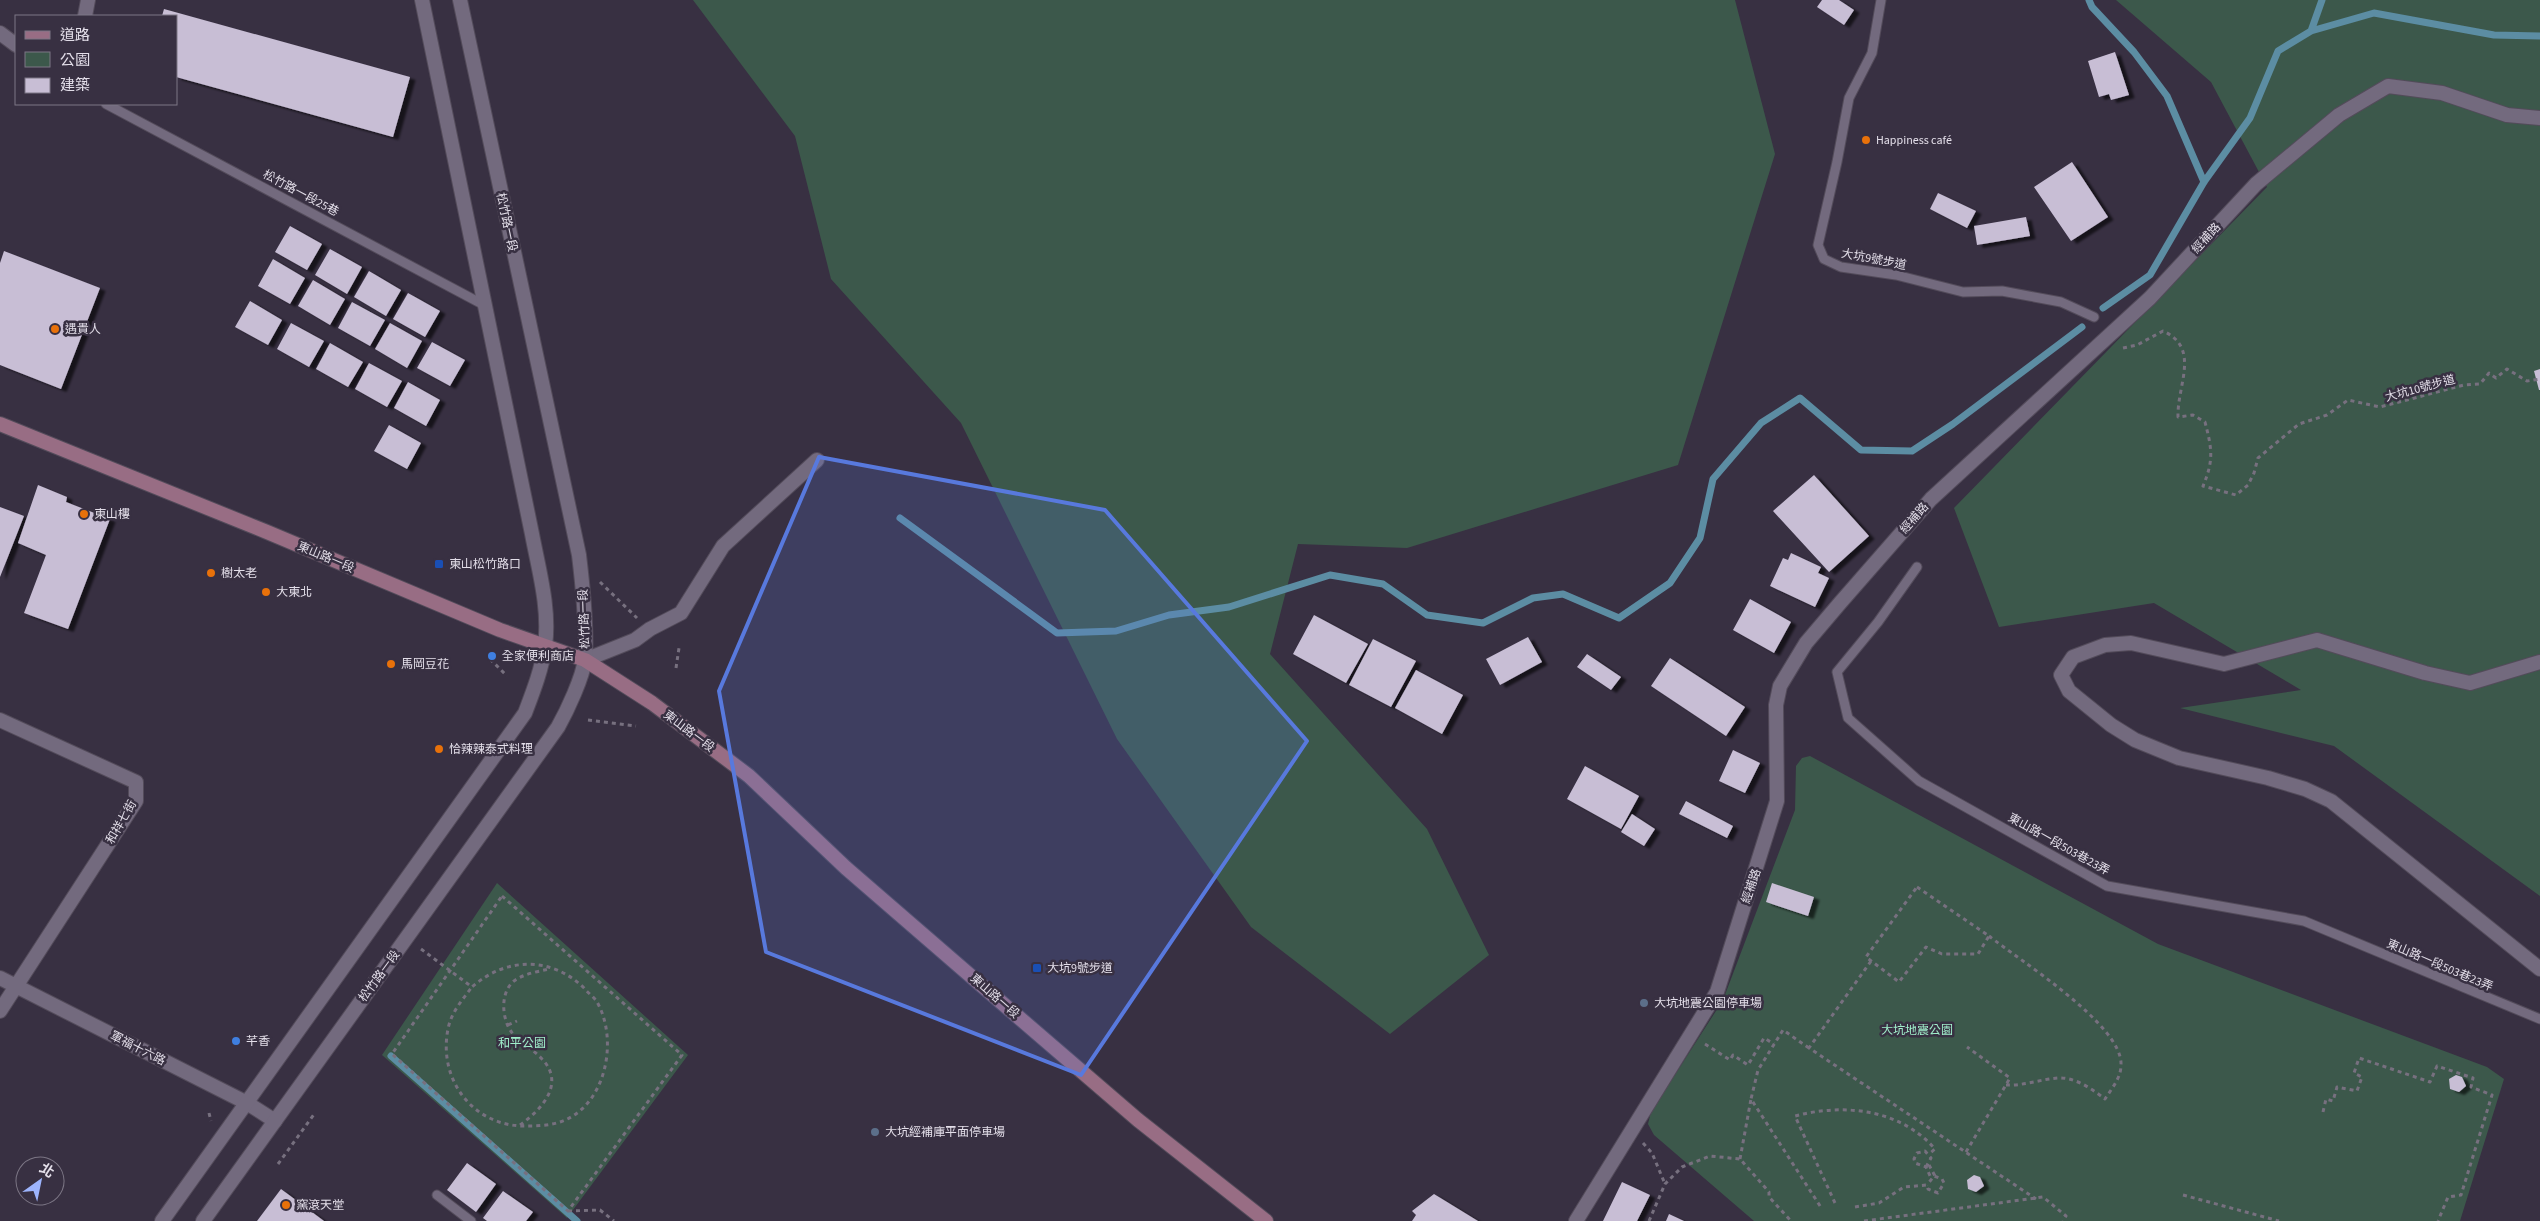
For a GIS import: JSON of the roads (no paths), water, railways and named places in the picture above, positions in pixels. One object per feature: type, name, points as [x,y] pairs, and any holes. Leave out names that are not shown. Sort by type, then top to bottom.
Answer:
[{"type":"main road","name":"東山路一段","points":[[0,424],[267,532],[467,617],[585,660],[652,703],[749,776],[846,868],[1138,1120],[1266,1221]]},
{"type":"street","points":[[85,15],[88,0]]},
{"type":"street","points":[[162,1221],[525,713],[534,690],[545,647],[546,607],[422,0]]},
{"type":"street","name":"松竹路一段","points":[[203,1221],[558,727],[568,709],[585,660],[583,582],[579,555],[460,0]]},
{"type":"street","points":[[0,33],[15,44]]},
{"type":"street","name":"經補路","points":[[1576,1221],[1692,1036],[1717,992],[1777,801],[1776,706],[1780,686],[1806,643],[1931,499],[2105,337],[2150,298],[2256,184],[2339,115],[2388,86],[2442,93],[2507,115],[2540,118]]},
{"type":"street","points":[[585,660],[635,640],[650,628],[680,614],[723,546],[817,460]]},
{"type":"street","points":[[2540,662],[2470,683],[2425,673],[2317,640],[2224,664],[2131,643],[2105,645],[2073,656],[2061,675],[2069,691],[2111,725],[2135,740],[2179,758],[2277,781],[2305,789],[2331,801],[2540,969]]},
{"type":"street","name":"和祥七街","points":[[0,720],[136,782],[136,801],[17,987]]},
{"type":"street","name":"軍福十六路","points":[[0,978],[246,1103],[274,1121]]},
{"type":"street","points":[[0,1011],[17,987]]},
{"type":"lane","name":"大坑9號步道","points":[[1881,0],[1872,53],[1849,98],[1818,245],[1824,259],[1841,267],[1896,275],[1963,292],[2002,290],[2061,302],[2094,317]]},
{"type":"lane","name":"松竹路一段25巷","points":[[108,105],[484,305]]},
{"type":"lane","name":"東山路一段503巷23弄","points":[[1917,567],[1878,622],[1836,672],[1848,718],[1919,781],[2107,886],[2304,922],[2540,1019]]},
{"type":"lane","points":[[437,1195],[471,1221]]},
{"type":"waterway","points":[[2089,0],[2092,7],[2134,52],[2167,96],[2204,182]]},
{"type":"waterway","points":[[2311,31],[2322,0]]},
{"type":"waterway","points":[[2103,308],[2150,275],[2204,182],[2250,118],[2278,51],[2311,31],[2374,13],[2494,35],[2540,36]]},
{"type":"waterway","points":[[900,518],[1057,633],[1116,631],[1169,615],[1229,607],[1330,575],[1383,584],[1427,615],[1483,623],[1533,598],[1563,594],[1619,618],[1670,583],[1700,538],[1713,479],[1761,423],[1800,398],[1861,450],[1912,451],[1953,424],[2082,327]]},
{"type":"waterway","points":[[391,1056],[577,1221]]},
{"type":"place","name":"Happiness café","points":[[1866,140]]},
{"type":"place","name":"遇貴人","points":[[55,329]]},
{"type":"place","name":"東山樓","points":[[84,514]]},
{"type":"place","name":"東山松竹路口","points":[[439,564]]},
{"type":"place","name":"樹太老","points":[[211,573]]},
{"type":"place","name":"大東北","points":[[266,592]]},
{"type":"place","name":"全家便利商店","points":[[492,656]]},
{"type":"place","name":"馬岡豆花","points":[[391,664]]},
{"type":"place","name":"恰辣辣泰式料理","points":[[439,749]]},
{"type":"place","name":"大坑9號步道","points":[[1037,968]]},
{"type":"place","name":"大坑地震公園停車場","points":[[1644,1003]]},
{"type":"place","name":"芊香","points":[[236,1041]]},
{"type":"place","name":"大坑經補庫平面停車場","points":[[875,1132]]},
{"type":"place","name":"窯滾天堂","points":[[286,1205]]},
{"type":"park label","name":"大坑地震公園","points":[[1917,1030]]},
{"type":"park label","name":"和平公園","points":[[522,1043]]}]
